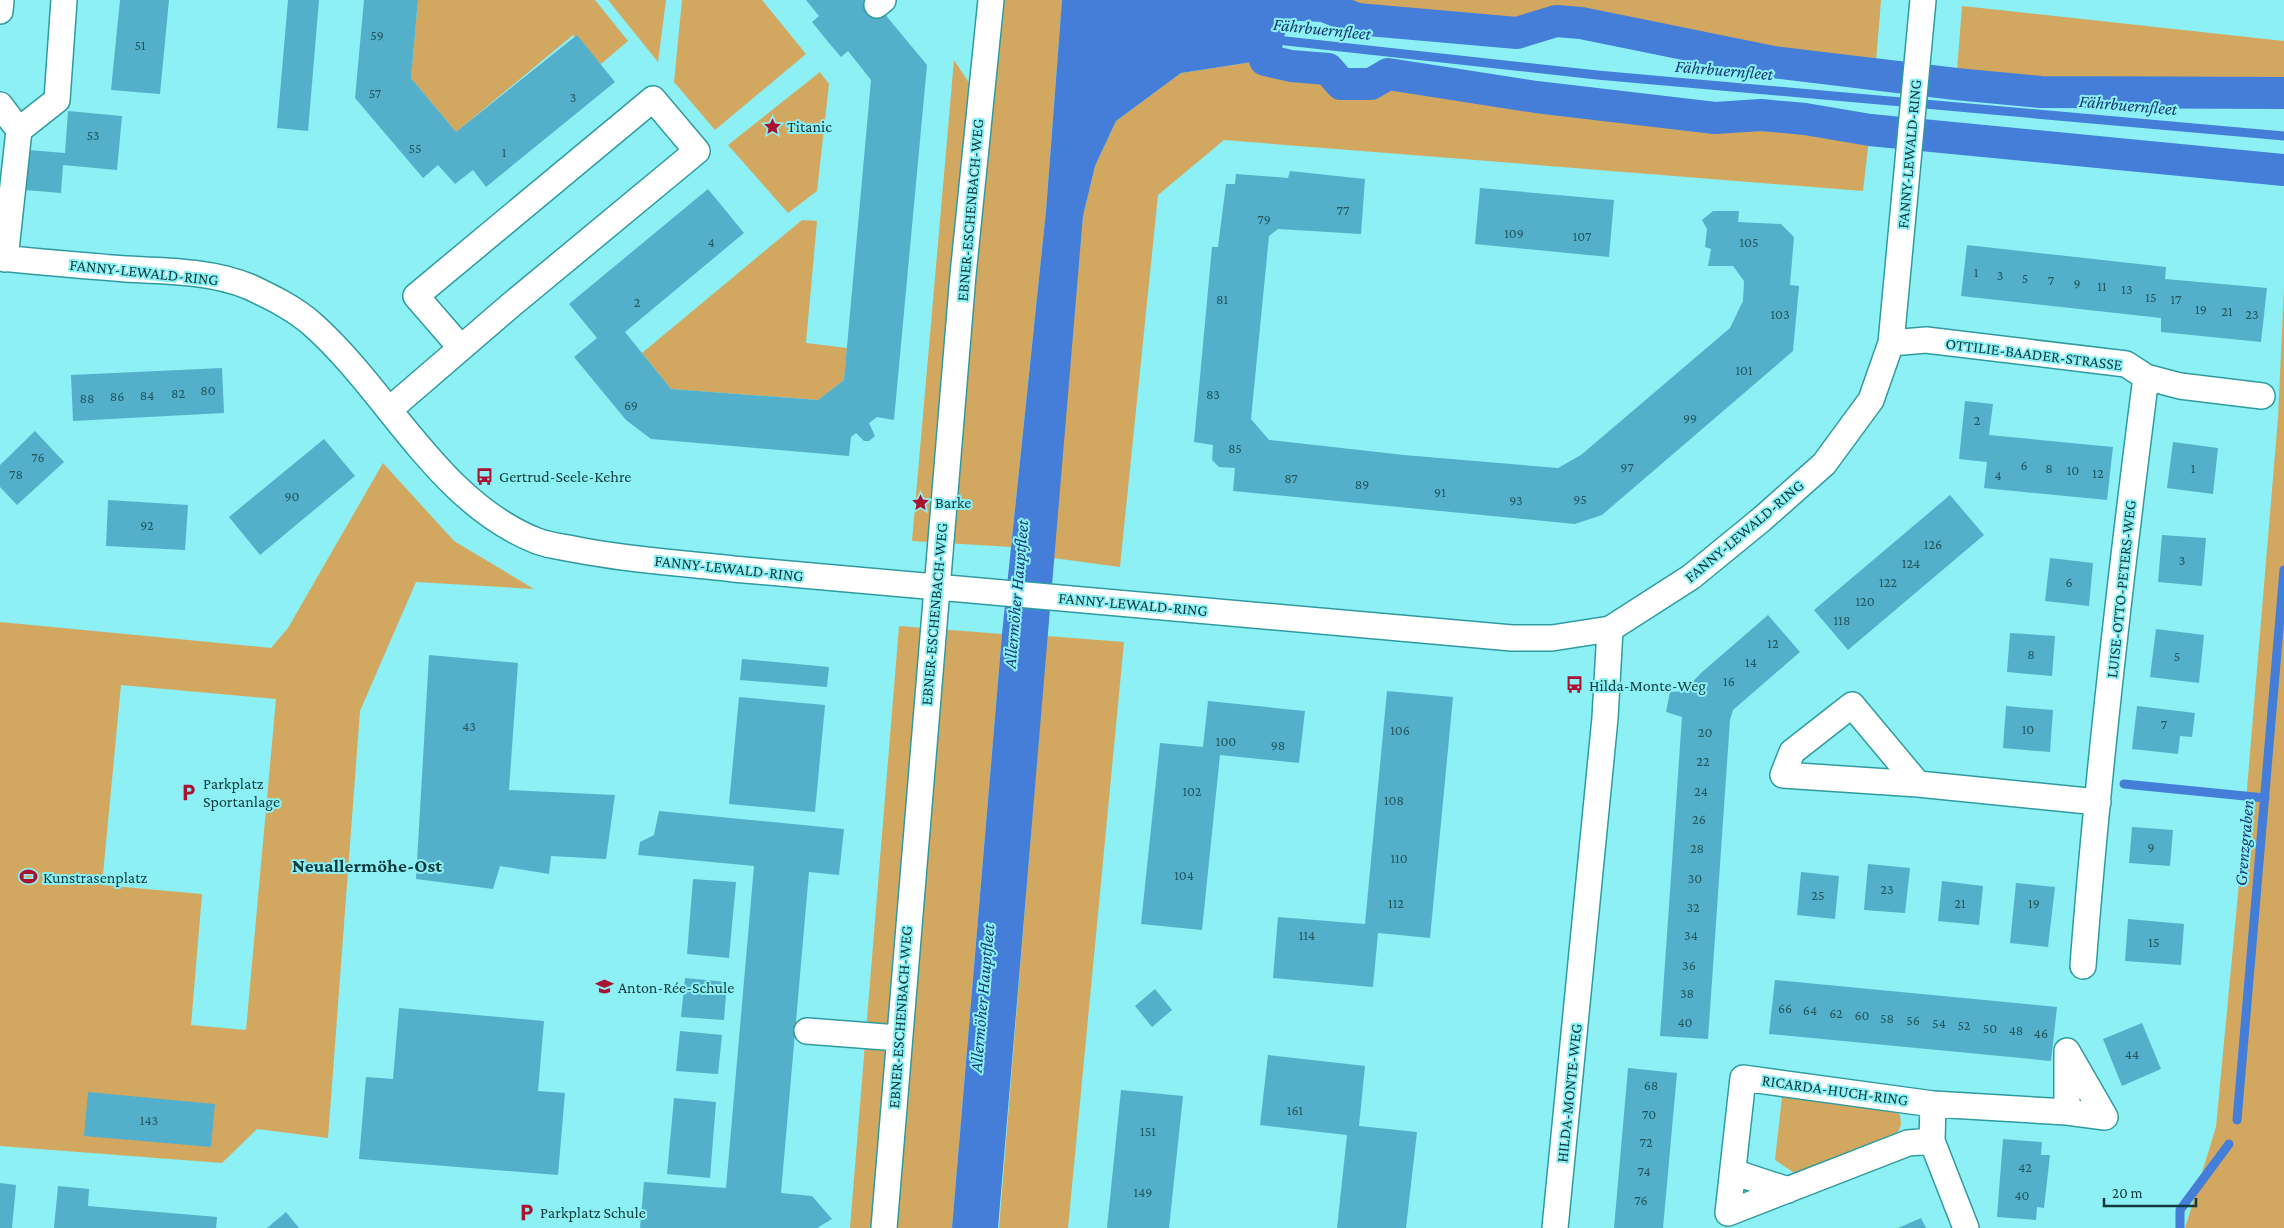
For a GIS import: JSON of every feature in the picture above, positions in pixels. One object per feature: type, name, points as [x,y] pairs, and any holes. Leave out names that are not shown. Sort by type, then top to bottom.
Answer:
[{"type":"street","points":[[0,11],[1,0]]},
{"type":"street","points":[[0,105],[19,130],[57,100],[64,0]]},
{"type":"street","name":"EBNER-ESCHENBACH-WEG","points":[[884,1228],[936,587],[969,211],[991,0]]},
{"type":"street","name":"FANNY-LEWALD-RING","points":[[19,130],[3,258],[199,275],[248,286],[284,305],[311,323],[347,360],[419,447],[476,504],[516,531],[539,542],[606,555],[733,569],[1512,638],[1552,638],[1610,629],[1691,577],[1716,558],[1824,464],[1871,400],[1891,343],[1923,0]]},
{"type":"street","points":[[389,410],[697,151],[654,99],[416,296],[461,348]]},
{"type":"street","name":"OTTILIE-BAADER-STRASSE","points":[[1891,343],[1926,340],[2126,364],[2146,377],[2180,386],[2262,396]]},
{"type":"street","name":"LUISE-OTTO-PETERS-WEG","points":[[2083,966],[2126,535],[2146,377]]},
{"type":"street","name":"HILDA-MONTE-WEG","points":[[1555,1228],[1605,718],[1610,629]]},
{"type":"street","points":[[1918,784],[1852,705],[1792,752],[1783,775],[1918,784],[2098,802]]},
{"type":"street","points":[[807,1032],[898,1038]]},
{"type":"street","name":"RICARDA-HUCH-RING","points":[[1728,1220],[1743,1078],[1933,1104],[2066,1112]]},
{"type":"street","points":[[1933,1104],[1932,1141],[1966,1228]]},
{"type":"street","name":"RICARDA-HUCH-RING","points":[[1728,1220],[1788,1190],[1908,1143],[1932,1141]]},
{"type":"street","points":[[1733,1172],[1788,1190]]},
{"type":"shaded area","points":[[418,0],[595,0],[628,41],[601,64],[573,35],[456,132],[411,78]]},
{"type":"shaded area","points":[[608,0],[666,0],[658,62]]},
{"type":"shaded area","points":[[682,0],[762,0],[806,54],[715,130],[674,82]]},
{"type":"shaded area","points":[[1001,0],[1062,0],[1046,211],[1011,547],[912,541],[954,60],[973,89]]},
{"type":"shaded area","points":[[1273,0],[1881,0],[1875,74],[1773,62],[1581,23],[1556,21],[1517,33],[1357,19],[1324,6],[1276,4]]},
{"type":"shaded area","points":[[1962,6],[2284,41],[2284,93],[2041,92],[1956,84]]},
{"type":"shaded area","points":[[1265,60],[1291,66],[1328,69],[1341,84],[1371,84],[1388,74],[1536,97],[1715,118],[1761,115],[1805,119],[1870,130],[1863,191],[1224,140],[1158,195],[1120,567],[1053,558],[1083,216],[1095,166],[1116,121],[1181,73]]},
{"type":"shaded area","points":[[820,72],[829,84],[817,191],[788,213],[728,145]]},
{"type":"shaded area","points":[[802,220],[817,221],[806,343],[847,348],[844,380],[818,400],[671,389],[642,353]]},
{"type":"shaded area","points":[[2284,288],[2284,1228],[2185,1228],[2216,1127],[2240,873],[2278,418]]},
{"type":"shaded area","points":[[383,463],[454,541],[534,589],[416,582],[360,711],[328,1138],[257,1129],[222,1163],[0,1146],[0,622],[271,648],[288,628]],"holes":[[[121,685],[276,699],[246,1030],[191,1025],[202,894],[102,885]]]},
{"type":"shaded area","points":[[899,626],[1002,634],[952,1228],[850,1228]]},
{"type":"shaded area","points":[[1047,636],[1124,642],[1068,1228],[999,1228]]},
{"type":"shaded area","points":[[1782,1097],[1893,1109],[1900,1115],[1901,1125],[1898,1132],[1796,1174],[1775,1160]]},
{"type":"water","name":"Allermöher Hauptfleet","points":[[1062,0],[1273,0],[1276,4],[1271,39],[1265,60],[1181,73],[1116,121],[1095,166],[1083,216],[998,1228],[952,1228],[1002,634],[1046,211]]},
{"type":"building","points":[[120,0],[169,0],[160,94],[111,90]]},
{"type":"building","points":[[288,0],[319,0],[308,131],[277,128]]},
{"type":"building","points":[[364,0],[418,0],[411,78],[456,132],[577,35],[615,82],[486,187],[473,170],[455,184],[438,165],[423,178],[355,98]]},
{"type":"building","points":[[806,0],[873,0],[927,65],[894,420],[877,417],[869,423],[875,436],[869,441],[864,441],[856,433],[851,437],[849,456],[651,439],[626,420],[574,357],[597,338],[569,304],[708,189],[744,233],[625,332],[671,389],[818,400],[844,380],[871,80],[848,51],[841,57],[829,43],[812,22],[819,16]]},
{"type":"building","points":[[68,111],[122,116],[117,170],[63,165],[61,193],[25,190],[28,150],[65,153]]},
{"type":"building","points":[[1290,171],[1365,179],[1361,234],[1278,229],[1269,236],[1251,419],[1269,440],[1404,455],[1558,468],[1581,455],[1730,328],[1743,301],[1744,281],[1733,266],[1708,266],[1711,249],[1705,247],[1707,229],[1702,220],[1713,211],[1739,211],[1738,222],[1781,224],[1794,237],[1790,285],[1799,286],[1793,351],[1602,515],[1575,524],[1233,491],[1235,468],[1219,467],[1212,460],[1213,445],[1194,442],[1212,247],[1218,247],[1226,184],[1235,184],[1236,174],[1288,178]]},
{"type":"building","points":[[1480,188],[1614,200],[1609,257],[1475,244]]},
{"type":"building","points":[[1967,245],[2166,267],[2165,279],[2267,288],[2261,342],[2161,332],[2161,318],[1961,296]]},
{"type":"building","points":[[222,368],[224,413],[73,421],[71,375]]},
{"type":"building","points":[[1965,401],[1993,404],[1989,435],[2113,447],[2107,500],[1984,488],[1987,462],[1959,459]]},
{"type":"building","points":[[35,431],[64,462],[17,505],[0,487],[0,465]]},
{"type":"building","points":[[324,439],[355,476],[260,555],[229,517]]},
{"type":"building","points":[[2173,442],[2218,448],[2213,494],[2167,488]]},
{"type":"building","points":[[1950,495],[1984,535],[1848,650],[1814,610]]},
{"type":"building","points":[[108,500],[188,505],[185,550],[106,546]]},
{"type":"building","points":[[2162,535],[2206,538],[2202,586],[2158,582]]},
{"type":"building","points":[[2050,558],[2093,563],[2089,606],[2045,601]]},
{"type":"building","points":[[1768,615],[1800,652],[1733,710],[1730,720],[1708,1039],[1660,1036],[1682,717],[1666,712],[1670,692],[1684,691],[1701,673]]},
{"type":"building","points":[[2156,629],[2204,635],[2199,683],[2150,677]]},
{"type":"building","points":[[2010,633],[2055,636],[2052,676],[2007,672]]},
{"type":"building","points":[[429,655],[518,663],[509,790],[615,795],[606,859],[551,856],[549,874],[500,866],[493,889],[416,879]]},
{"type":"building","points":[[742,659],[829,667],[827,687],[740,680]]},
{"type":"building","points":[[1387,691],[1453,697],[1430,938],[1378,933],[1373,987],[1273,978],[1278,917],[1365,924]]},
{"type":"building","points":[[739,697],[825,705],[815,812],[729,804]]},
{"type":"building","points":[[1208,701],[1305,711],[1299,763],[1220,755],[1202,930],[1141,924],[1160,743],[1203,747]]},
{"type":"building","points":[[2006,706],[2053,710],[2050,752],[2003,748]]},
{"type":"building","points":[[2137,706],[2195,713],[2192,737],[2180,736],[2178,754],[2132,749]]},
{"type":"building","points":[[659,811],[844,829],[839,875],[809,872],[781,1193],[812,1196],[832,1219],[817,1228],[640,1228],[644,1182],[726,1188],[754,866],[638,855],[640,842],[654,835]]},
{"type":"building","points":[[2132,827],[2173,830],[2170,866],[2129,863]]},
{"type":"building","points":[[1868,864],[1910,868],[1905,913],[1864,910]]},
{"type":"building","points":[[1801,872],[1839,876],[1835,919],[1797,915]]},
{"type":"building","points":[[693,879],[736,882],[729,958],[687,954]]},
{"type":"building","points":[[1942,881],[1983,886],[1979,925],[1938,921]]},
{"type":"building","points":[[2016,883],[2055,887],[2048,947],[2010,943]]},
{"type":"building","points":[[2128,919],[2184,924],[2181,965],[2125,961]]},
{"type":"building","points":[[685,978],[727,982],[724,1020],[681,1017]]},
{"type":"building","points":[[1775,980],[2057,1007],[2051,1061],[1769,1034]]},
{"type":"building","points":[[1155,989],[1172,1010],[1152,1027],[1135,1006]]},
{"type":"building","points":[[399,1008],[544,1021],[538,1091],[565,1093],[558,1175],[359,1159],[366,1077],[393,1079]]},
{"type":"building","points":[[2142,1023],[2161,1069],[2122,1086],[2103,1039]]},
{"type":"building","points":[[680,1031],[722,1035],[718,1074],[676,1071]]},
{"type":"building","points":[[1268,1055],[1365,1066],[1359,1126],[1417,1132],[1406,1228],[1337,1228],[1347,1135],[1260,1125]]},
{"type":"building","points":[[1628,1068],[1677,1073],[1663,1228],[1614,1228]]},
{"type":"building","points":[[1121,1090],[1183,1096],[1169,1228],[1107,1228]]},
{"type":"building","points":[[88,1092],[215,1104],[211,1147],[84,1136]]},
{"type":"building","points":[[674,1098],[716,1102],[710,1178],[667,1174]]},
{"type":"building","points":[[2003,1139],[2042,1142],[2041,1155],[2050,1155],[2044,1208],[2037,1207],[2036,1220],[1997,1217]]},
{"type":"building","points":[[0,1183],[16,1185],[12,1228],[0,1228]]},
{"type":"building","points":[[58,1186],[89,1189],[88,1206],[217,1217],[216,1228],[54,1228]]},
{"type":"building","points":[[286,1212],[299,1228],[267,1228]]},
{"type":"building","points":[[1921,1218],[1926,1228],[1898,1228]]},
{"type":"waterway","name":"Fährbuernfleet","points":[[2284,93],[2041,92],[1956,84],[1773,62],[1581,23],[1556,21],[1517,33],[1357,19],[1324,6],[1276,4],[1267,39],[1265,60],[1291,66],[1328,69],[1341,84],[1371,84],[1388,74],[1536,97],[1715,118],[1761,115],[1805,119],[1870,130],[2284,170]]},
{"type":"waterway","name":"Fährbuernfleet","points":[[1259,38],[1597,75],[2284,136]]},
{"type":"waterway","name":"Grenzgraben","points":[[2237,1120],[2284,570]]},
{"type":"waterway","points":[[2124,784],[2265,798]]},
{"type":"waterway","name":"Grenzgraben","points":[[2180,1228],[2180,1210],[2229,1144]]},
{"type":"place","name":"Titanic","points":[[773,126]]},
{"type":"place","name":"Gertrud-Seele-Kehre","points":[[485,476]]},
{"type":"place","name":"Barke","points":[[921,502]]},
{"type":"place","name":"Hilda-Monte-Weg","points":[[1575,685]]},
{"type":"place","name":"Parkplatz Sportanlage","points":[[189,792]]},
{"type":"place","name":"Kunstrasenplatz","points":[[29,877]]},
{"type":"place","name":"Anton-Rée-Schule","points":[[604,987]]},
{"type":"place","name":"Parkplatz Schule","points":[[526,1212]]},
{"type":"district","name":"Neuallermöhe-Ost","points":[[367,865]]}]
